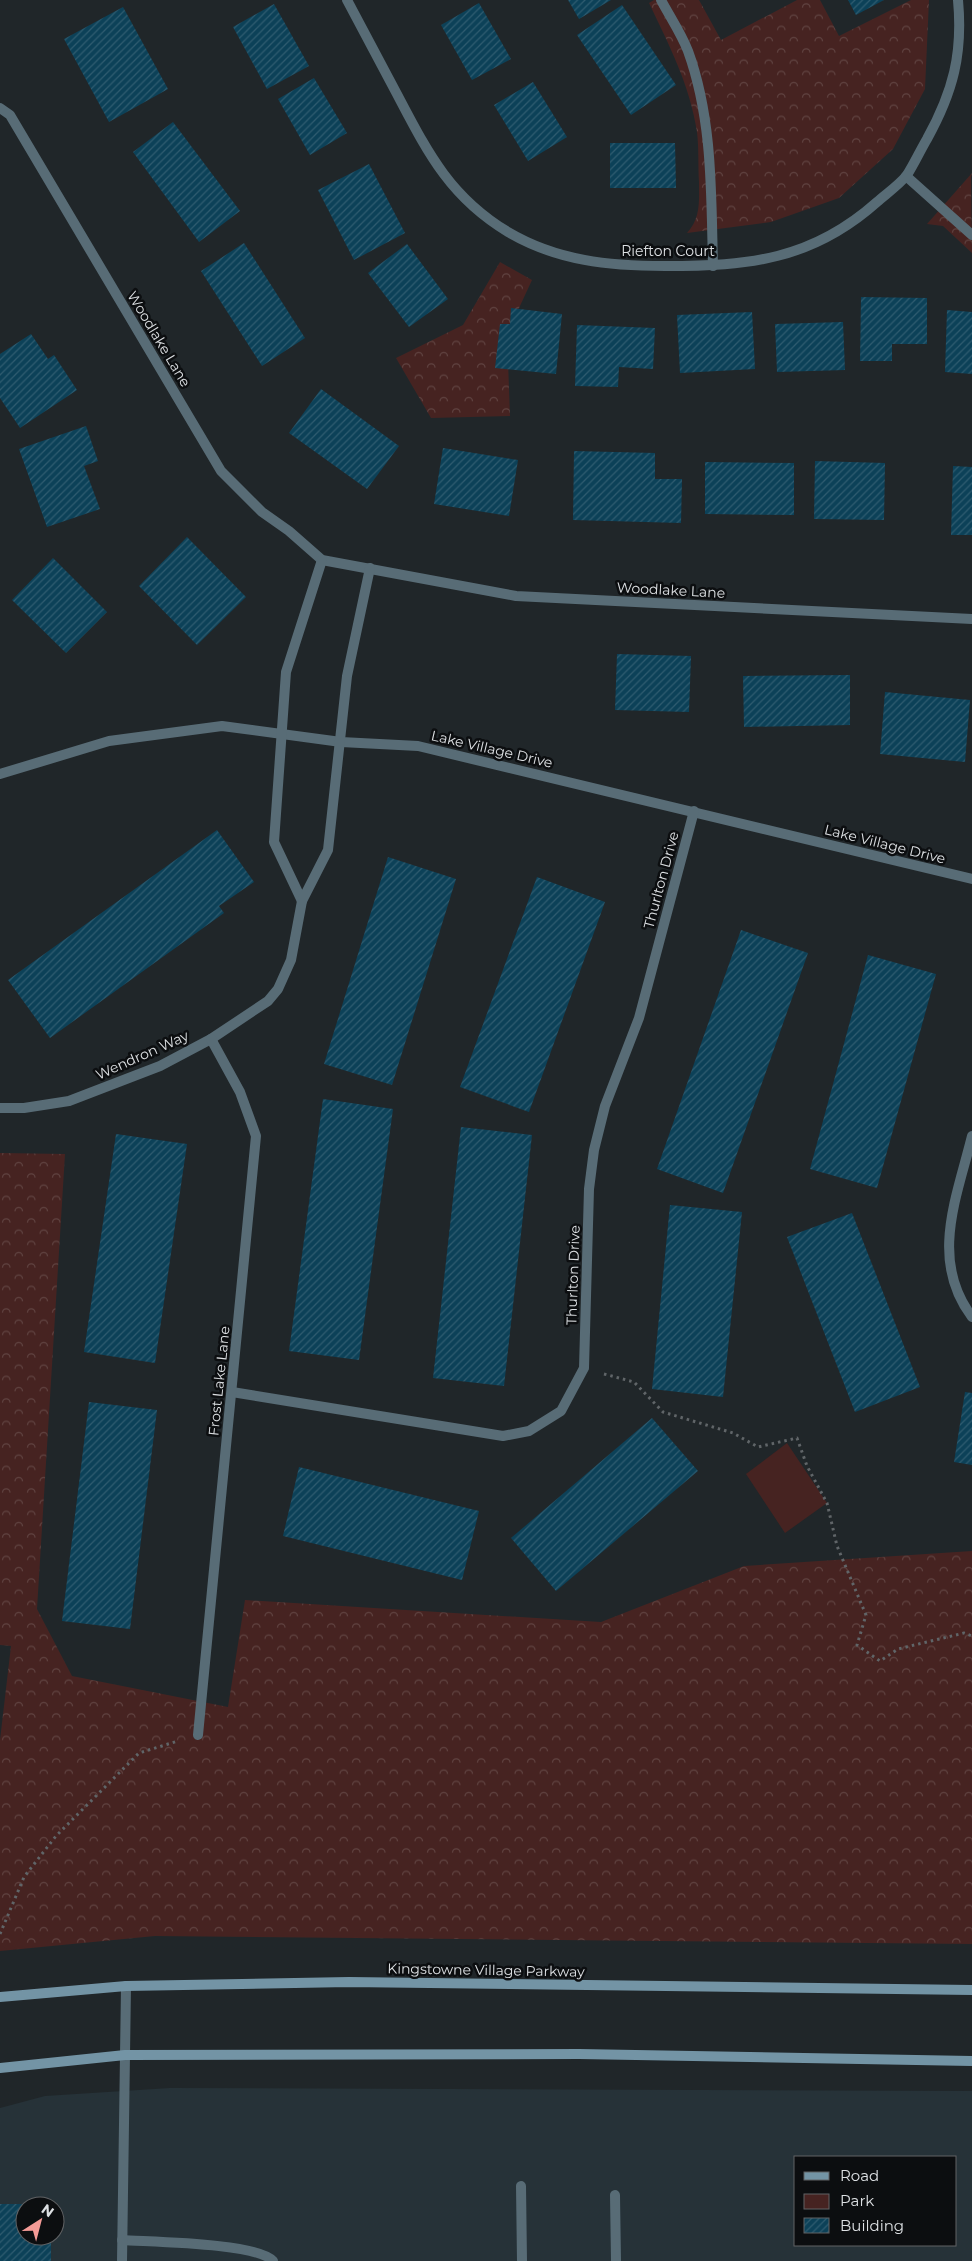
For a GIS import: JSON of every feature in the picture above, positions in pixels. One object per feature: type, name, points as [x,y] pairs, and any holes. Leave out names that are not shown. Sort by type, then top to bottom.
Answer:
[{"type":"street","name":"Riefton Court","points":[[347,0],[431,157],[456,189],[482,214],[529,243],[580,260],[622,266],[713,266],[758,261],[780,256],[831,237],[855,222],[906,176],[944,108],[954,75],[958,46],[958,0]]},
{"type":"street","points":[[661,0],[687,50],[704,109],[709,151],[713,266]]},
{"type":"street","name":"Woodlake Lane","points":[[0,108],[10,115],[221,471],[262,512],[289,531],[322,560],[516,596],[972,619]]},
{"type":"street","points":[[906,176],[972,236]]},
{"type":"street","points":[[302,901],[274,842],[286,672],[322,560]]},
{"type":"street","points":[[340,742],[347,676],[370,568]]},
{"type":"street","name":"Lake Village Drive","points":[[0,774],[109,741],[222,726],[340,742],[418,746],[972,879]]},
{"type":"street","name":"Wendron Way","points":[[0,1108],[24,1108],[69,1101],[160,1066],[210,1039],[268,1001],[278,989],[291,960],[302,901],[328,850],[340,742]]},
{"type":"street","name":"Thurlton Drive","points":[[232,1392],[503,1436],[529,1432],[561,1412],[584,1368],[589,1189],[594,1150],[605,1106],[639,1018],[694,811]]},
{"type":"street","name":"Frost Lake Lane","points":[[198,1735],[256,1136],[240,1092],[210,1039]]},
{"type":"street","points":[[972,1136],[950,1226],[948,1258],[952,1278],[963,1305],[972,1317]]},
{"type":"street","name":"Kingstowne Village Parkway","points":[[0,1997],[126,1986],[349,1982],[972,1990]]},
{"type":"street","points":[[122,2261],[126,1986]]},
{"type":"street","points":[[0,2068],[125,2056],[580,2054],[972,2061]]},
{"type":"street","points":[[521,2186],[522,2261]]},
{"type":"street","points":[[615,2195],[616,2261]]},
{"type":"street","points":[[122,2240],[241,2248],[269,2256],[273,2261]]},
{"type":"path","points":[[584,1368],[634,1382],[663,1412],[733,1433],[758,1447],[797,1438],[807,1466],[827,1503],[837,1546],[866,1615],[857,1645],[880,1661],[898,1649],[964,1633],[972,1636]]},
{"type":"path","points":[[0,1934],[24,1877],[62,1829],[139,1753],[198,1735]]},
{"type":"shaded area","points":[[170,2088],[972,2091],[972,2261],[0,2261],[0,2108],[45,2096]]},
{"type":"green space","points":[[654,0],[699,0],[721,40],[797,0],[820,0],[839,36],[911,0],[929,0],[925,89],[893,149],[839,198],[771,222],[687,233],[695,221],[699,203],[697,132],[684,82],[649,3]]},
{"type":"green space","points":[[972,173],[972,253],[943,226],[927,224]]},
{"type":"green space","points":[[500,262],[532,280],[507,334],[510,416],[431,418],[396,358],[463,325]]},
{"type":"green space","points":[[0,1153],[65,1154],[37,1609],[72,1676],[228,1707],[245,1600],[601,1622],[744,1566],[972,1551],[972,1944],[155,1936],[0,1951],[0,1740],[11,1646],[0,1645]]},
{"type":"green space","points":[[787,1443],[827,1503],[785,1533],[746,1474]]},
{"type":"building","points":[[568,0],[611,0],[579,19]]},
{"type":"building","points":[[848,0],[884,0],[856,15]]},
{"type":"building","points":[[479,3],[511,59],[472,80],[441,25]]},
{"type":"building","points":[[274,4],[309,66],[267,89],[233,27]]},
{"type":"building","points":[[622,5],[676,85],[631,115],[577,35]]},
{"type":"building","points":[[123,7],[168,89],[109,122],[64,39]]},
{"type":"building","points":[[314,78],[347,133],[310,155],[278,99]]},
{"type":"building","points":[[533,82],[567,137],[528,161],[494,105]]},
{"type":"building","points":[[173,122],[240,211],[199,242],[133,152]]},
{"type":"building","points":[[610,143],[675,143],[676,188],[610,188]]},
{"type":"building","points":[[369,164],[405,233],[354,260],[318,190]]},
{"type":"building","points":[[244,243],[305,338],[262,366],[201,271]]},
{"type":"building","points":[[407,244],[448,299],[409,327],[368,273]]},
{"type":"building","points":[[861,297],[927,298],[927,344],[892,344],[892,361],[860,361]]},
{"type":"building","points":[[511,308],[562,314],[556,374],[495,368],[500,324],[510,324]]},
{"type":"building","points":[[947,310],[972,312],[972,374],[945,372]]},
{"type":"building","points":[[752,312],[755,369],[680,373],[677,315]]},
{"type":"building","points":[[843,322],[845,370],[777,372],[775,324]]},
{"type":"building","points":[[577,325],[655,328],[653,369],[619,367],[618,387],[575,386]]},
{"type":"building","points":[[31,334],[48,359],[54,355],[77,390],[20,428],[0,398],[0,354]]},
{"type":"building","points":[[321,389],[399,446],[367,489],[289,433]]},
{"type":"building","points":[[86,426],[98,461],[84,466],[100,509],[47,527],[19,449]]},
{"type":"building","points":[[443,448],[518,460],[509,516],[434,504]]},
{"type":"building","points":[[574,451],[655,453],[655,479],[682,479],[681,523],[573,520]]},
{"type":"building","points":[[815,461],[885,463],[884,520],[814,519]]},
{"type":"building","points":[[705,462],[794,463],[794,515],[705,514]]},
{"type":"building","points":[[953,466],[972,467],[972,535],[951,535]]},
{"type":"building","points":[[187,537],[246,597],[197,645],[139,586]]},
{"type":"building","points":[[53,558],[107,612],[66,653],[12,600]]},
{"type":"building","points":[[617,654],[691,656],[689,712],[615,710]]},
{"type":"building","points":[[850,675],[850,725],[744,727],[743,676]]},
{"type":"building","points":[[885,692],[970,700],[965,762],[880,754]]},
{"type":"building","points":[[217,830],[254,882],[219,906],[224,913],[50,1038],[8,980]]},
{"type":"building","points":[[388,857],[456,879],[392,1085],[324,1064]]},
{"type":"building","points":[[537,877],[605,902],[529,1112],[460,1087]]},
{"type":"building","points":[[741,930],[808,953],[723,1193],[657,1169]]},
{"type":"building","points":[[868,955],[936,974],[877,1188],[810,1169]]},
{"type":"building","points":[[323,1099],[393,1109],[359,1360],[289,1351]]},
{"type":"building","points":[[461,1127],[532,1135],[504,1386],[433,1378]]},
{"type":"building","points":[[116,1134],[187,1144],[155,1363],[84,1352]]},
{"type":"building","points":[[670,1205],[742,1212],[723,1397],[652,1389]]},
{"type":"building","points":[[852,1213],[920,1387],[855,1412],[787,1237]]},
{"type":"building","points":[[965,1392],[972,1393],[972,1465],[954,1462]]},
{"type":"building","points":[[89,1402],[157,1410],[130,1629],[62,1621]]},
{"type":"building","points":[[652,1418],[698,1471],[556,1591],[511,1538]]},
{"type":"building","points":[[299,1467],[479,1511],[462,1580],[283,1536]]},
{"type":"building","points":[[0,2204],[15,2204],[15,2246],[51,2246],[51,2261],[0,2261]]}]
